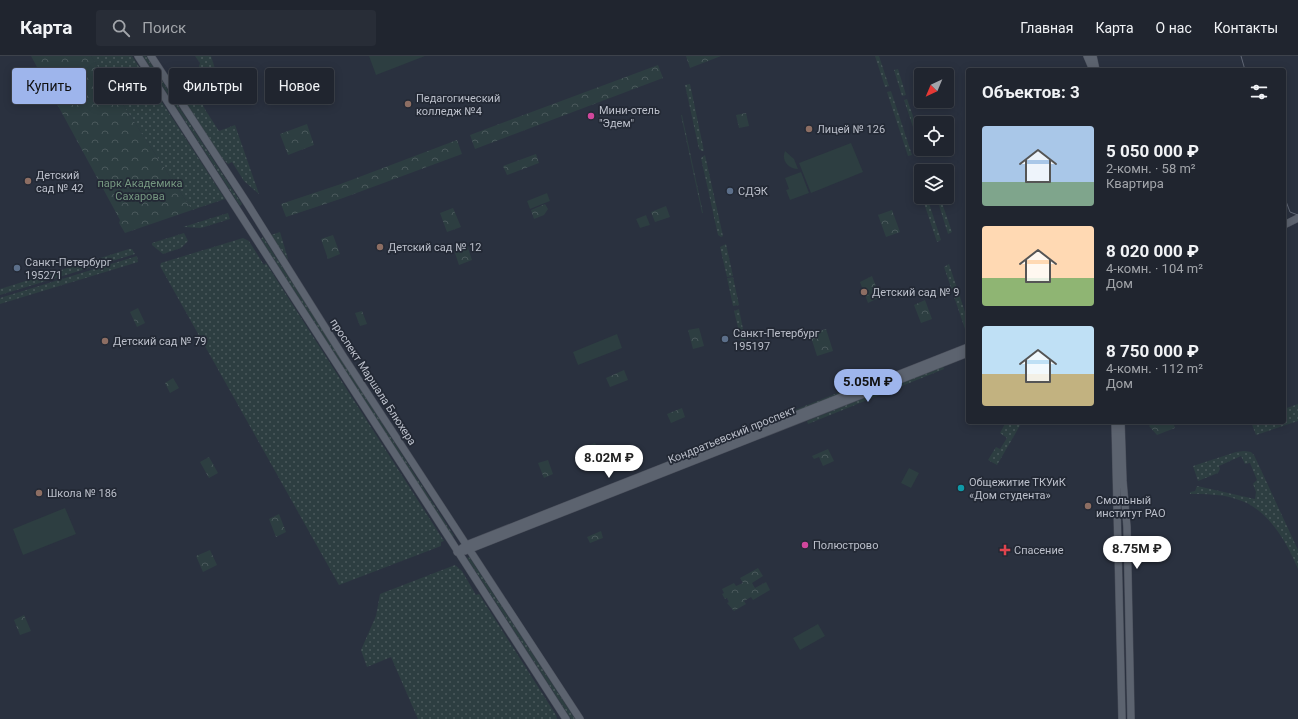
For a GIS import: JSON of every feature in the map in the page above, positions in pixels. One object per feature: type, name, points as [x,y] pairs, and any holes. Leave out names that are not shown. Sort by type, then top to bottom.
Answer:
[{"type":"main road","name":"проспект Маршала Блюхера","points":[[138,56],[566,719]]},
{"type":"main road","name":"проспект Маршала Блюхера","points":[[151,56],[247,203],[343,356],[580,719]]},
{"type":"main road","points":[[1087,56],[1093,68]]},
{"type":"main road","points":[[1093,56],[1094,68]]},
{"type":"main road","points":[[1286,223],[1298,218]]},
{"type":"main road","name":"Кондратьевский проспект","points":[[457,552],[966,348]]},
{"type":"main road","name":"Кондратьевский проспект","points":[[468,547],[966,354]]},
{"type":"main road","points":[[1115,424],[1122,719]]},
{"type":"main road","points":[[1121,424],[1123,481],[1127,527],[1131,719]]},
{"type":"main road","points":[[1118,528],[1127,527]]},
{"type":"green space","name":"парк Академика Сахарова","points":[[31,56],[91,56],[99,68],[94,68],[94,104],[122,104],[192,210],[125,233],[119,223],[120,220],[57,104],[86,104],[86,68],[38,68]]},
{"type":"green space","points":[[91,56],[132,56],[140,68],[99,68]]},
{"type":"green space","points":[[143,56],[146,56],[154,68],[151,68]]},
{"type":"green space","points":[[195,56],[211,56],[215,68],[198,68],[200,63]]},
{"type":"green space","points":[[369,56],[425,56],[376,75]]},
{"type":"green space","points":[[686,56],[721,56],[690,68]]},
{"type":"green space","points":[[875,56],[879,56],[889,86],[885,87]]},
{"type":"green space","points":[[658,65],[663,78],[475,149],[470,135]]},
{"type":"green space","points":[[898,69],[906,95],[902,96],[894,70]]},
{"type":"green space","points":[[161,79],[169,91],[169,96],[161,84]]},
{"type":"green space","points":[[690,84],[704,151],[699,149],[685,85]]},
{"type":"green space","points":[[891,91],[912,155],[908,156],[887,92]]},
{"type":"green space","points":[[907,99],[914,119],[914,130],[904,100]]},
{"type":"green space","points":[[161,101],[225,199],[192,210],[122,104],[161,104]]},
{"type":"green space","points":[[174,104],[177,104],[242,204],[240,206]]},
{"type":"green space","points":[[186,104],[202,104],[219,131],[235,125],[259,194],[244,181],[232,162],[228,164],[221,157]]},
{"type":"green space","points":[[746,113],[749,126],[739,128],[736,115]]},
{"type":"green space","points":[[682,115],[703,213],[702,213]]},
{"type":"green space","points":[[307,124],[314,145],[288,155],[280,134]]},
{"type":"green space","points":[[457,140],[462,154],[343,198],[286,217],[281,204],[338,185]]},
{"type":"green space","points":[[851,143],[863,172],[811,193],[799,163]]},
{"type":"green space","points":[[785,151],[794,159],[798,169],[788,166],[784,158]]},
{"type":"green space","points":[[536,154],[539,163],[507,175],[503,166]]},
{"type":"green space","points":[[705,155],[723,236],[721,237],[718,235],[701,158]]},
{"type":"green space","points":[[801,172],[809,193],[790,200],[786,190],[789,189],[785,178]]},
{"type":"green space","points":[[547,193],[550,201],[530,209],[527,201]]},
{"type":"green space","points":[[545,204],[548,209],[544,215],[534,219],[531,210]]},
{"type":"green space","points":[[924,204],[929,204],[941,240],[937,242]]},
{"type":"green space","points":[[942,204],[952,232],[948,234],[939,205]]},
{"type":"green space","points":[[666,206],[670,217],[655,222],[651,212]]},
{"type":"green space","points":[[453,208],[461,227],[447,232],[440,213]]},
{"type":"green space","points":[[892,210],[900,232],[886,237],[878,215]]},
{"type":"green space","points":[[228,213],[230,219],[201,228],[183,227]]},
{"type":"green space","points":[[646,215],[650,225],[640,228],[636,219]]},
{"type":"green space","points":[[280,232],[288,259],[288,260],[271,235]]},
{"type":"green space","points":[[184,233],[188,241],[181,248],[163,254],[152,245],[152,243]]},
{"type":"green space","points":[[333,235],[340,254],[328,259],[321,239]]},
{"type":"green space","points":[[263,237],[454,536],[452,537],[261,239]]},
{"type":"green space","points":[[243,238],[249,241],[264,265],[266,263],[444,541],[441,542],[441,546],[339,585],[160,266],[161,263]]},
{"type":"green space","points":[[726,244],[733,276],[727,277],[720,247]]},
{"type":"green space","points":[[467,245],[472,260],[459,265],[454,250]]},
{"type":"green space","points":[[132,249],[135,254],[0,295],[0,289]]},
{"type":"green space","points":[[137,256],[138,262],[0,304],[0,298]]},
{"type":"green space","points":[[949,264],[966,315],[966,332],[944,267]]},
{"type":"green space","points":[[872,276],[880,297],[868,303],[860,282]]},
{"type":"green space","points":[[733,277],[739,305],[733,306],[727,278]]},
{"type":"green space","points":[[925,300],[932,319],[921,323],[914,305]]},
{"type":"green space","points":[[138,308],[145,323],[137,327],[130,312]]},
{"type":"green space","points":[[739,309],[746,344],[742,344],[734,311]]},
{"type":"green space","points":[[362,311],[367,324],[360,326],[355,313]]},
{"type":"green space","points":[[699,328],[704,346],[693,349],[688,330]]},
{"type":"green space","points":[[826,329],[833,351],[817,356],[810,334]]},
{"type":"green space","points":[[617,334],[622,348],[578,365],[573,352]]},
{"type":"green space","points":[[943,366],[944,369],[808,424],[807,421]]},
{"type":"green space","points":[[624,370],[628,380],[610,387],[606,378]]},
{"type":"green space","points":[[888,373],[890,376],[773,423],[772,419]]},
{"type":"green space","points":[[173,378],[179,388],[170,393],[165,383]]},
{"type":"green space","points":[[1298,404],[1298,421],[1256,435],[1252,424],[1286,424],[1286,408]]},
{"type":"green space","points":[[682,408],[685,417],[671,423],[667,414]]},
{"type":"green space","points":[[1005,424],[1021,424],[997,465],[988,460],[996,447],[1000,449],[1007,438],[1000,433]]},
{"type":"green space","points":[[1150,424],[1174,424],[1175,428],[1157,435],[1149,426]]},
{"type":"green space","points":[[595,443],[599,451],[582,458],[579,449]]},
{"type":"green space","points":[[828,449],[834,461],[823,466],[819,457],[814,459],[812,456]]},
{"type":"green space","points":[[1236,452],[1251,452],[1254,455],[1298,550],[1298,569],[1282,537],[1266,518],[1247,503],[1225,496],[1190,494],[1190,492],[1195,491],[1197,486],[1255,499],[1256,492],[1253,484],[1257,480],[1250,463],[1245,464],[1241,456],[1219,466],[1220,469],[1218,473],[1198,481],[1193,466]]},
{"type":"green space","points":[[209,457],[218,473],[209,478],[200,462]]},
{"type":"green space","points":[[548,460],[553,474],[544,478],[538,463]]},
{"type":"green space","points":[[909,468],[919,473],[911,488],[901,483]]},
{"type":"green space","points":[[65,508],[76,534],[23,555],[13,529]]},
{"type":"green space","points":[[279,514],[286,532],[276,537],[269,519]]},
{"type":"green space","points":[[601,531],[603,538],[590,543],[587,537]]},
{"type":"green space","points":[[210,550],[217,565],[203,572],[196,556]]},
{"type":"green space","points":[[469,557],[575,719],[571,719],[467,558]]},
{"type":"green space","points":[[455,565],[462,571],[476,595],[479,594],[556,715],[557,719],[418,719],[391,657],[367,667],[361,650],[376,616],[380,594]]},
{"type":"green space","points":[[758,568],[763,576],[752,583],[755,588],[766,582],[770,590],[753,600],[751,597],[744,601],[746,604],[734,611],[727,603],[729,602],[727,598],[725,599],[722,594],[724,593],[722,589],[734,583],[736,586],[743,583],[740,578]]},
{"type":"green space","points":[[24,615],[31,631],[20,635],[14,620]]},
{"type":"green space","points":[[818,624],[825,636],[800,650],[793,638]]},
{"type":"tram line","points":[[1241,56],[1244,68]]},
{"type":"tram line","points":[[1286,201],[1290,212],[1298,215]]},
{"type":"place","name":"Педагогический колледж №4","points":[[408,104]]},
{"type":"place","name":"Мини-отель \"Эдем\"","points":[[591,116]]},
{"type":"place","name":"Лицей № 126","points":[[809,129]]},
{"type":"place","name":"Детский сад № 42","points":[[28,181]]},
{"type":"place","name":"СДЭК","points":[[730,191]]},
{"type":"place","name":"Детский сад № 12","points":[[380,247]]},
{"type":"place","name":"Санкт-Петербург 195271","points":[[17,268]]},
{"type":"place","name":"Детский сад № 9","points":[[864,292]]},
{"type":"place","name":"Санкт-Петербург 195197","points":[[725,339]]},
{"type":"place","name":"Детский сад № 79","points":[[105,341]]},
{"type":"place","name":"Общежитие ТКУиК «Дом студента»","points":[[961,488]]},
{"type":"place","name":"Школа № 186","points":[[39,493]]},
{"type":"place","name":"Смольный институт РАО","points":[[1088,506]]},
{"type":"place","name":"Полюстрово","points":[[805,545]]},
{"type":"place","name":"Спасение","points":[[1005,550]]}]
